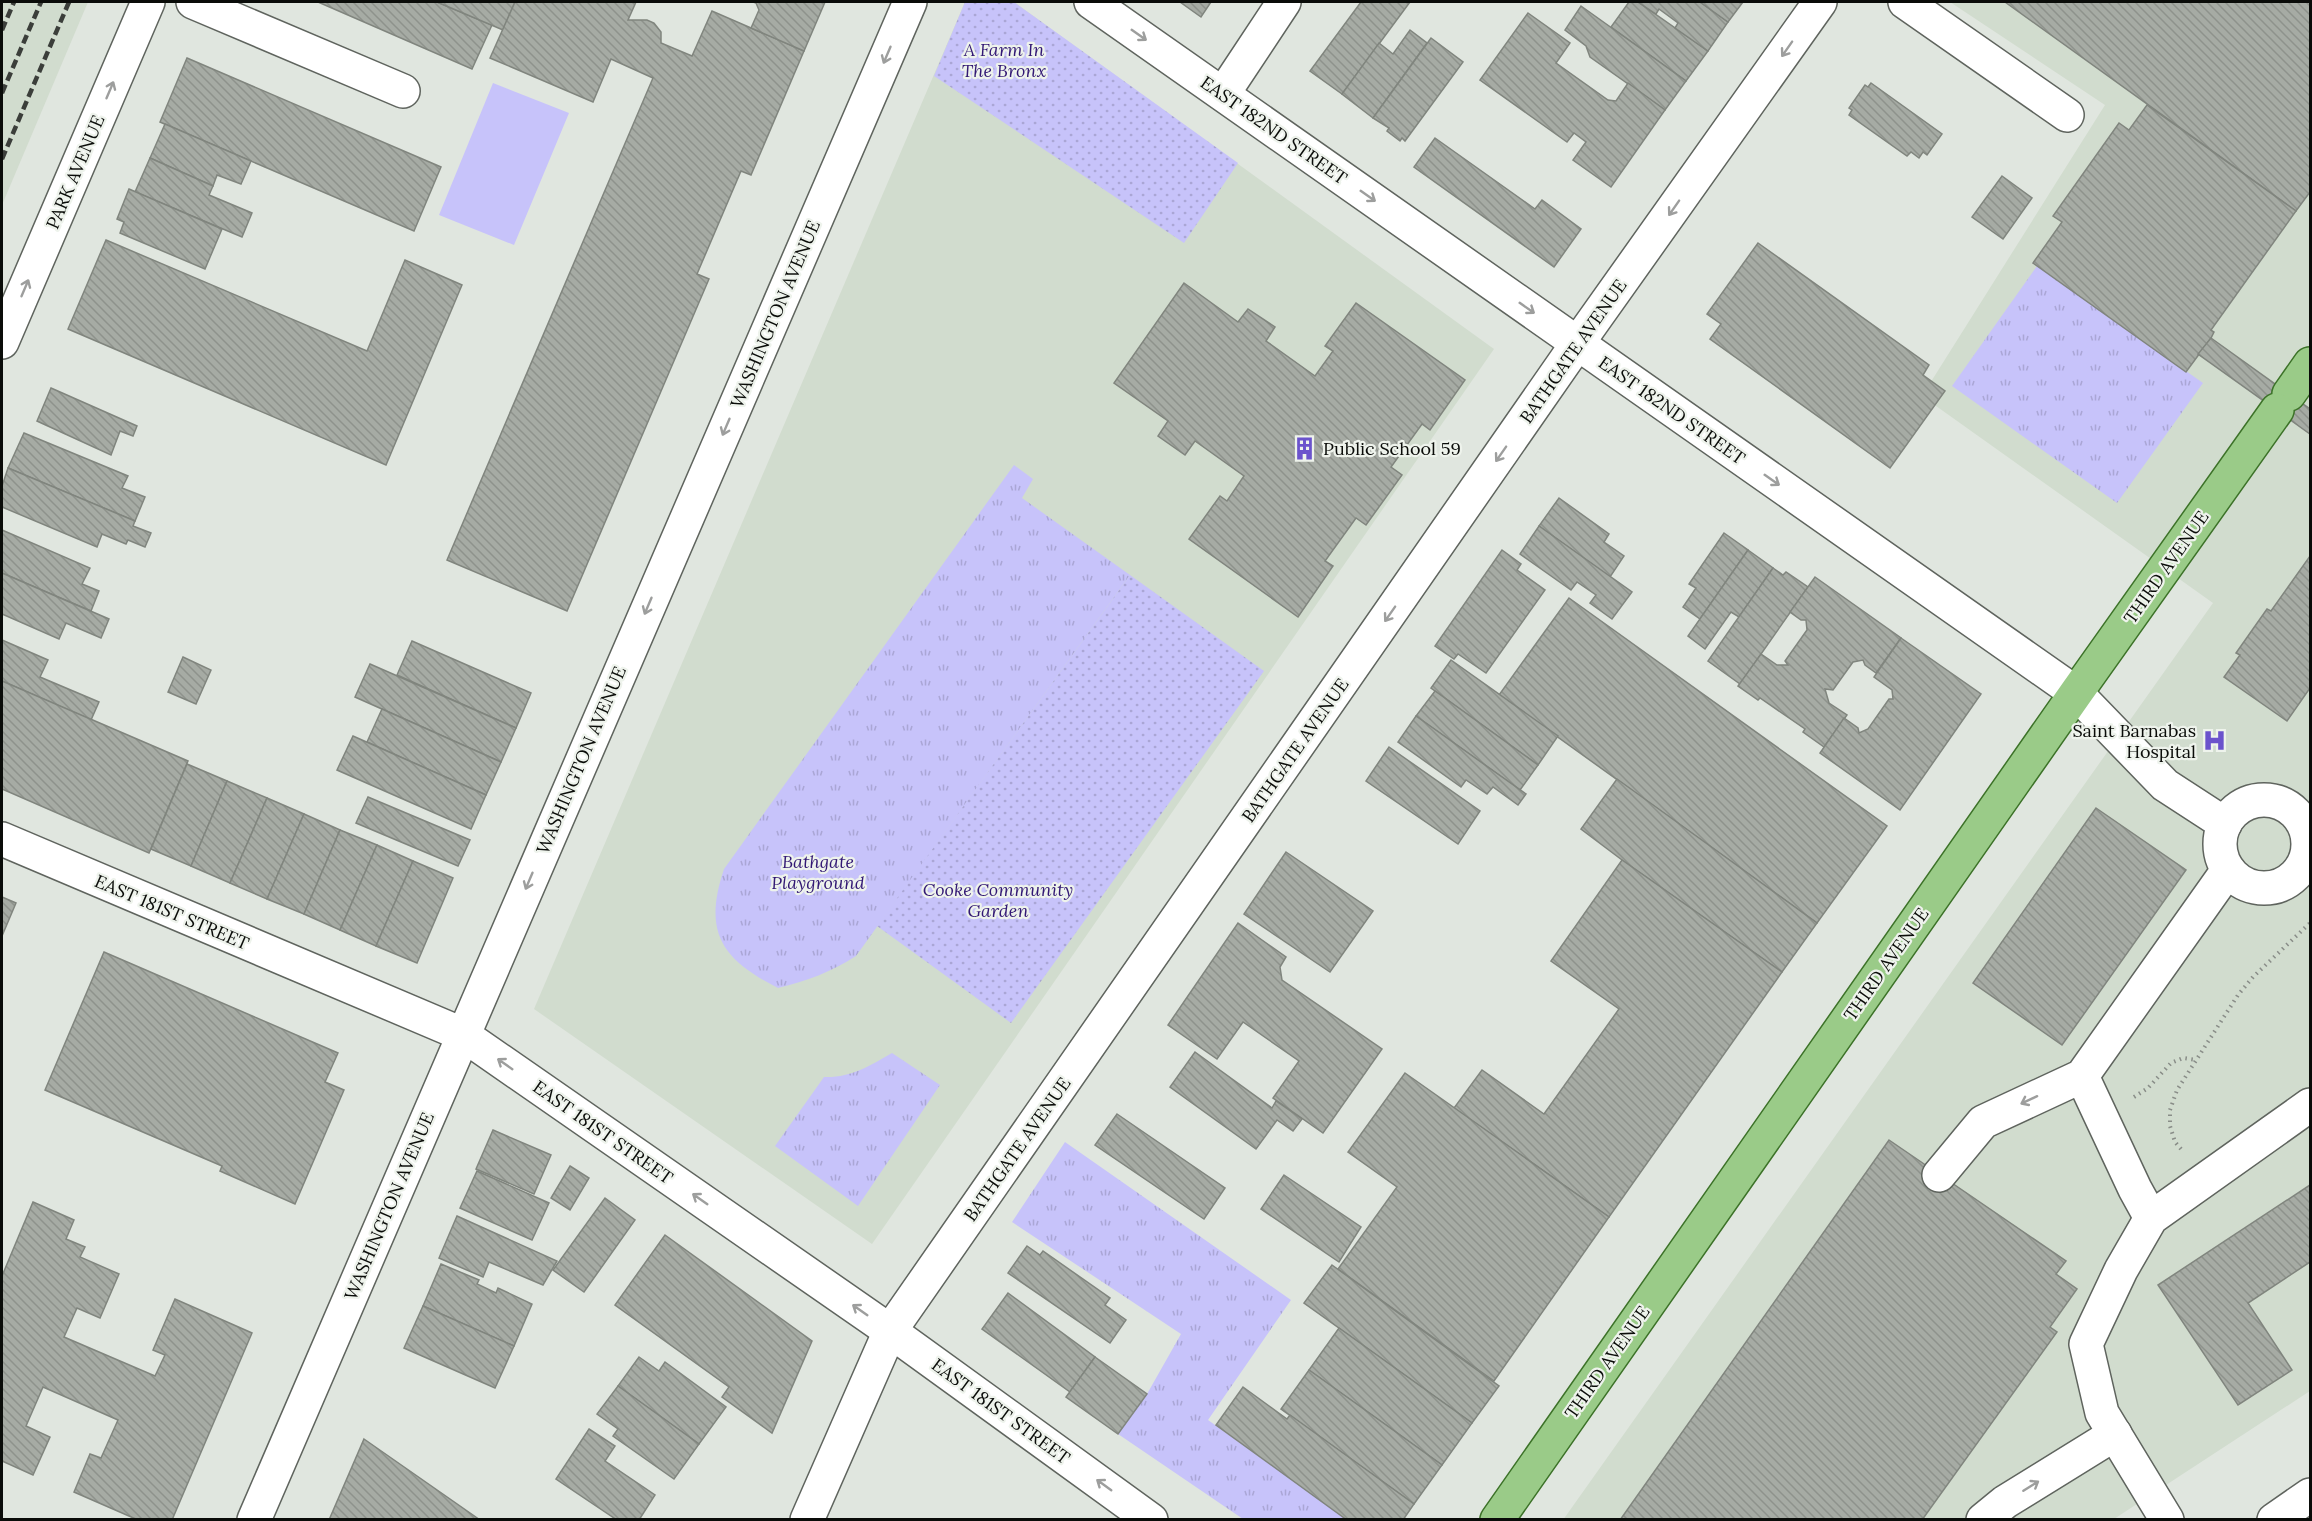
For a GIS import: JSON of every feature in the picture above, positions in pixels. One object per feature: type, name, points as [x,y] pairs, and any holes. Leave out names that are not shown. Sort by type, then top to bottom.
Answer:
[{"type":"main road","name":"THIRD AVENUE","points":[[1497,1520],[2076,693],[2310,364]]},
{"type":"street","name":"PARK AVENUE","points":[[2,342],[148,2]]},
{"type":"street","points":[[193,2],[403,91]]},
{"type":"street","name":"WASHINGTON AVENUE","points":[[254,1520],[462,1034],[910,2]]},
{"type":"street","name":"EAST 182ND STREET","points":[[1091,2],[2076,693],[2165,785],[2225,824]]},
{"type":"street","points":[[1223,94],[1284,2]]},
{"type":"street","name":"BATHGATE AVENUE","points":[[807,1520],[890,1331],[1577,344],[1820,2]]},
{"type":"street","points":[[1905,2],[2067,115]]},
{"type":"street","points":[[2262,800],[2278,802],[2292,809],[2302,820],[2308,834],[2309,850],[2305,864],[2295,877],[2283,885],[2268,889],[2253,887],[2239,881],[2228,870],[2222,859],[2220,835],[2225,824],[2234,811],[2248,803],[2262,800]]},
{"type":"street","name":"EAST 181ST STREET","points":[[2,839],[462,1034],[890,1331],[1151,1520]]},
{"type":"street","points":[[1939,1175],[1983,1122],[2082,1076],[2228,870]]},
{"type":"street","points":[[2082,1076],[2151,1218]]},
{"type":"street","points":[[2166,1520],[2102,1413],[2086,1344],[2121,1270],[2151,1218],[2310,1105]]},
{"type":"street","points":[[1983,1520],[2005,1502],[2115,1434]]},
{"type":"street","points":[[2274,1520],[2310,1495]]},
{"type":"path","points":[[2182,1150],[2175,1142],[2170,1126],[2170,1110],[2178,1090],[2238,995],[2253,977],[2310,923]]},
{"type":"path","points":[[2128,1100],[2148,1088],[2171,1063],[2183,1058],[2197,1060]]},
{"type":"shaded area","points":[[2,2],[88,2],[2,205]]},
{"type":"shaded area","points":[[965,2],[1014,2],[1494,349],[872,1244],[534,1009]]},
{"type":"shaded area","name":"Saint Barnabas Hospital","points":[[1950,2],[2310,2],[2310,1391],[2114,1519],[1563,1520],[2213,603],[1922,396],[2105,105]]},
{"type":"green space","name":"A Farm In The Bronx","points":[[965,2],[1014,2],[1238,163],[1184,243],[934,76]]},
{"type":"green space","points":[[493,83],[569,113],[514,245],[439,215]]},
{"type":"green space","points":[[2037,266],[2203,383],[2117,503],[1952,386]]},
{"type":"green space","name":"Bathgate Playground","points":[[1014,465],[1033,479],[1022,498],[1130,575],[856,956],[818,975],[778,988],[743,966],[730,954],[722,941],[717,927],[716,910],[724,869]]},
{"type":"green space","name":"Cooke Community Garden","points":[[1130,575],[1264,671],[1011,1023],[877,926]]},
{"type":"green space","points":[[892,1053],[940,1085],[858,1206],[775,1146],[824,1077],[842,1076],[868,1067]]},
{"type":"green space","points":[[1065,1142],[1291,1300],[1208,1420],[1347,1519],[1243,1519],[1118,1434],[1147,1394],[1181,1334],[1012,1222]]},
{"type":"building","points":[[318,2],[437,2],[492,25],[472,69]]},
{"type":"building","points":[[437,2],[515,2],[503,30]]},
{"type":"building","points":[[515,2],[636,2],[628,20],[647,20],[654,23],[661,32],[661,43],[692,56],[712,11],[804,51],[751,175],[741,171],[697,274],[709,279],[567,611],[447,560],[653,78],[611,59],[593,102],[490,58]]},
{"type":"building","points":[[753,2],[825,2],[804,51],[751,28],[759,10]]},
{"type":"building","points":[[1180,2],[1211,2],[1201,17]]},
{"type":"building","points":[[1361,2],[1410,2],[1342,94],[1310,71]]},
{"type":"building","points":[[1629,2],[1638,2],[1708,51],[1686,81],[1611,27]]},
{"type":"building","points":[[1638,2],[1700,2],[1728,22],[1708,51],[1675,28],[1678,23],[1659,9],[1656,14]]},
{"type":"building","points":[[1700,2],[1743,2],[1728,22]]},
{"type":"building","points":[[2005,2],[2310,2],[2310,192],[2296,211]]},
{"type":"building","points":[[1581,6],[1686,81],[1665,110],[1590,57],[1586,46],[1565,30]]},
{"type":"building","points":[[1528,13],[1570,43],[1556,63],[1608,100],[1616,101],[1628,83],[1665,110],[1611,187],[1573,160],[1586,142],[1574,133],[1567,142],[1480,80]]},
{"type":"building","points":[[1410,30],[1427,43],[1373,118],[1342,94],[1379,43],[1393,54]]},
{"type":"building","points":[[1431,38],[1463,62],[1405,141],[1402,138],[1400,141],[1387,131],[1389,128],[1373,118]]},
{"type":"building","points":[[187,58],[441,167],[414,231],[160,122]]},
{"type":"building","points":[[1871,83],[1942,134],[1927,155],[1923,152],[1919,158],[1911,152],[1907,156],[1849,115],[1852,110],[1849,108],[1865,85],[1868,87]]},
{"type":"building","points":[[2147,105],[2296,211],[2211,330],[2214,332],[2211,338],[2186,372],[2033,263],[2062,222],[2053,216],[2119,123],[2129,130]]},
{"type":"building","points":[[165,124],[251,161],[241,184],[217,175],[213,186],[150,158]]},
{"type":"building","points":[[1435,138],[1535,209],[1542,200],[1581,229],[1554,267],[1414,167]]},
{"type":"building","points":[[150,158],[213,186],[209,195],[252,213],[242,237],[135,192]]},
{"type":"building","points":[[2002,176],[2032,198],[2003,239],[1972,217]]},
{"type":"building","points":[[129,189],[222,229],[205,269],[120,233],[124,222],[117,219]]},
{"type":"building","points":[[106,240],[367,351],[405,260],[462,285],[386,465],[68,329]]},
{"type":"building","points":[[1758,243],[1929,365],[1923,375],[1945,391],[1890,468],[1710,339],[1721,324],[1707,314]]},
{"type":"building","name":"Public School 59","points":[[1184,283],[1238,322],[1248,309],[1275,327],[1266,341],[1315,376],[1333,351],[1325,346],[1356,303],[1465,380],[1430,430],[1422,424],[1391,467],[1402,475],[1366,525],[1356,518],[1325,561],[1333,566],[1298,617],[1189,539],[1220,496],[1227,501],[1244,476],[1195,441],[1185,455],[1158,436],[1168,421],[1114,383]]},
{"type":"building","points":[[2211,338],[2310,409],[2310,434],[2198,354]]},
{"type":"building","points":[[51,388],[137,426],[133,436],[120,431],[111,455],[37,421]]},
{"type":"building","points":[[24,433],[128,476],[122,488],[145,497],[135,521],[8,468]]},
{"type":"building","points":[[8,468],[135,521],[133,526],[151,533],[145,547],[128,540],[126,544],[102,534],[97,547],[2,507],[2,486]]},
{"type":"building","points":[[1559,498],[1609,534],[1604,542],[1624,556],[1610,577],[1539,526]]},
{"type":"building","points":[[1539,526],[1632,592],[1612,619],[1590,603],[1596,595],[1577,582],[1571,590],[1520,554]]},
{"type":"building","points":[[2,530],[90,568],[82,584],[99,591],[91,611],[2,573]]},
{"type":"building","points":[[1724,533],[1748,550],[1700,619],[1683,607],[1696,588],[1689,584]]},
{"type":"building","points":[[1502,550],[1521,564],[1517,570],[1545,590],[1486,673],[1458,654],[1454,659],[1435,646]]},
{"type":"building","points":[[1748,550],[1773,568],[1739,617],[1731,612],[1705,649],[1688,636]]},
{"type":"building","points":[[2310,556],[2310,688],[2287,721],[2224,677],[2240,655],[2236,653],[2267,609],[2271,611]]},
{"type":"building","points":[[1773,568],[1783,575],[1786,572],[1808,587],[1740,684],[1708,661]]},
{"type":"building","points":[[2,573],[109,619],[101,638],[66,623],[59,639],[2,614]]},
{"type":"building","points":[[1815,577],[1901,638],[1876,673],[1865,665],[1863,660],[1853,662],[1833,690],[1825,689],[1829,703],[1847,715],[1824,747],[1803,732],[1805,729],[1738,686],[1761,654],[1777,665],[1788,665],[1785,661],[1807,630],[1806,620],[1801,620],[1790,612]]},
{"type":"building","points":[[1569,598],[1887,826],[1817,923],[1499,695]]},
{"type":"building","points":[[1901,638],[1981,694],[1900,810],[1820,753],[1844,718],[1858,728],[1859,733],[1868,729],[1889,699],[1893,699],[1892,690],[1874,677]]},
{"type":"building","points":[[2,640],[48,660],[40,677],[99,702],[91,720],[2,681]]},
{"type":"building","points":[[412,641],[531,693],[516,728],[397,675]]},
{"type":"building","points":[[183,657],[211,670],[196,704],[168,692]]},
{"type":"building","points":[[1451,660],[1558,736],[1538,765],[1431,688]]},
{"type":"building","points":[[370,664],[516,728],[501,762],[355,697]]},
{"type":"building","points":[[2,681],[188,761],[149,853],[2,789]]},
{"type":"building","points":[[1435,691],[1538,765],[1520,790],[1416,716]]},
{"type":"building","points":[[382,709],[501,762],[486,795],[367,742]]},
{"type":"building","points":[[1416,716],[1526,794],[1518,805],[1493,787],[1487,794],[1466,780],[1461,787],[1398,742]]},
{"type":"building","points":[[353,736],[486,795],[471,829],[337,770]]},
{"type":"building","points":[[1389,747],[1480,811],[1458,844],[1366,781]]},
{"type":"building","points":[[187,764],[227,781],[191,866],[151,849]]},
{"type":"building","points":[[1617,779],[1817,923],[1782,972],[1581,829]]},
{"type":"building","points":[[227,781],[267,798],[230,883],[191,866]]},
{"type":"building","points":[[368,797],[470,840],[458,866],[356,823]]},
{"type":"building","points":[[267,798],[304,814],[267,899],[230,883]]},
{"type":"building","points":[[2096,808],[2186,870],[2062,1045],[1973,983]]},
{"type":"building","points":[[304,814],[340,830],[304,914],[267,899]]},
{"type":"building","points":[[340,830],[377,845],[340,930],[304,914]]},
{"type":"building","points":[[377,845],[413,861],[376,946],[340,930]]},
{"type":"building","points":[[1286,852],[1373,911],[1330,972],[1244,914]]},
{"type":"building","points":[[1622,860],[1782,972],[1609,1217],[1454,1108],[1482,1070],[1544,1114],[1619,1009],[1551,961]]},
{"type":"building","points":[[413,861],[453,878],[417,963],[376,946]]},
{"type":"building","points":[[2,897],[16,903],[2,936]]},
{"type":"building","points":[[1238,923],[1286,957],[1280,967],[1282,980],[1382,1049],[1323,1133],[1273,1098],[1299,1061],[1243,1022],[1217,1059],[1168,1025]]},
{"type":"building","points":[[104,952],[338,1053],[325,1082],[344,1090],[295,1204],[220,1171],[222,1166],[45,1090]]},
{"type":"building","points":[[1195,1052],[1272,1108],[1276,1101],[1302,1119],[1293,1131],[1277,1120],[1256,1149],[1170,1087]]},
{"type":"building","points":[[1405,1073],[1609,1217],[1494,1381],[1338,1269],[1397,1187],[1348,1152]]},
{"type":"building","points":[[1117,1114],[1225,1188],[1204,1219],[1095,1145]]},
{"type":"building","points":[[493,1130],[551,1155],[534,1194],[476,1169]]},
{"type":"building","points":[[1889,1140],[2066,1261],[2056,1274],[2077,1289],[2050,1327],[2057,1332],[1922,1520],[1620,1520]]},
{"type":"building","points":[[570,1166],[589,1178],[570,1210],[551,1198]]},
{"type":"building","points":[[477,1171],[549,1203],[532,1240],[460,1208]]},
{"type":"building","points":[[1284,1175],[1361,1227],[1339,1262],[1261,1209]]},
{"type":"building","points":[[2310,1185],[2310,1262],[2248,1303],[2292,1370],[2238,1405],[2158,1285]]},
{"type":"building","points":[[605,1198],[635,1220],[584,1292],[553,1270]]},
{"type":"building","points":[[33,1202],[74,1220],[66,1239],[85,1247],[80,1257],[119,1274],[100,1318],[77,1308],[64,1337],[155,1376],[165,1355],[153,1350],[175,1299],[252,1333],[172,1520],[138,1520],[74,1492],[90,1454],[101,1458],[118,1420],[43,1387],[26,1426],[50,1437],[33,1475],[2,1461],[2,1276]]},
{"type":"building","points":[[457,1216],[557,1261],[543,1285],[489,1262],[483,1277],[439,1258]]},
{"type":"building","points":[[665,1235],[812,1341],[772,1433],[722,1397],[729,1387],[615,1305]]},
{"type":"building","points":[[1027,1246],[1040,1255],[1043,1251],[1110,1298],[1105,1305],[1126,1320],[1110,1343],[1008,1273]]},
{"type":"building","points":[[441,1264],[479,1280],[477,1284],[496,1293],[498,1288],[532,1304],[514,1346],[423,1306]]},
{"type":"building","points":[[1332,1265],[1499,1386],[1472,1423],[1304,1303]]},
{"type":"building","points":[[1008,1293],[1095,1357],[1070,1392],[982,1329]]},
{"type":"building","points":[[423,1306],[514,1346],[495,1388],[404,1348]]},
{"type":"building","points":[[1339,1328],[1472,1423],[1442,1465],[1309,1370]]},
{"type":"building","points":[[639,1357],[659,1371],[665,1362],[726,1407],[699,1444],[618,1386]]},
{"type":"building","points":[[1095,1357],[1147,1394],[1118,1434],[1066,1397]]},
{"type":"building","points":[[1309,1370],[1442,1465],[1414,1504],[1281,1409]]},
{"type":"building","points":[[618,1386],[699,1444],[674,1479],[613,1436],[618,1429],[597,1414]]},
{"type":"building","points":[[1243,1387],[1287,1419],[1290,1415],[1414,1504],[1403,1520],[1347,1520],[1216,1425]]},
{"type":"building","points":[[589,1429],[615,1446],[605,1461],[655,1495],[639,1520],[617,1520],[556,1479]]},
{"type":"building","points":[[364,1439],[480,1520],[329,1520]]},
{"type":"railway","points":[[2,30],[14,2]]},
{"type":"railway","points":[[2,93],[41,2]]},
{"type":"railway","points":[[2,159],[69,2]]},
{"type":"place","name":"Public School 59","points":[[1305,448]]},
{"type":"place","name":"Saint Barnabas Hospital","points":[[2214,740]]}]
